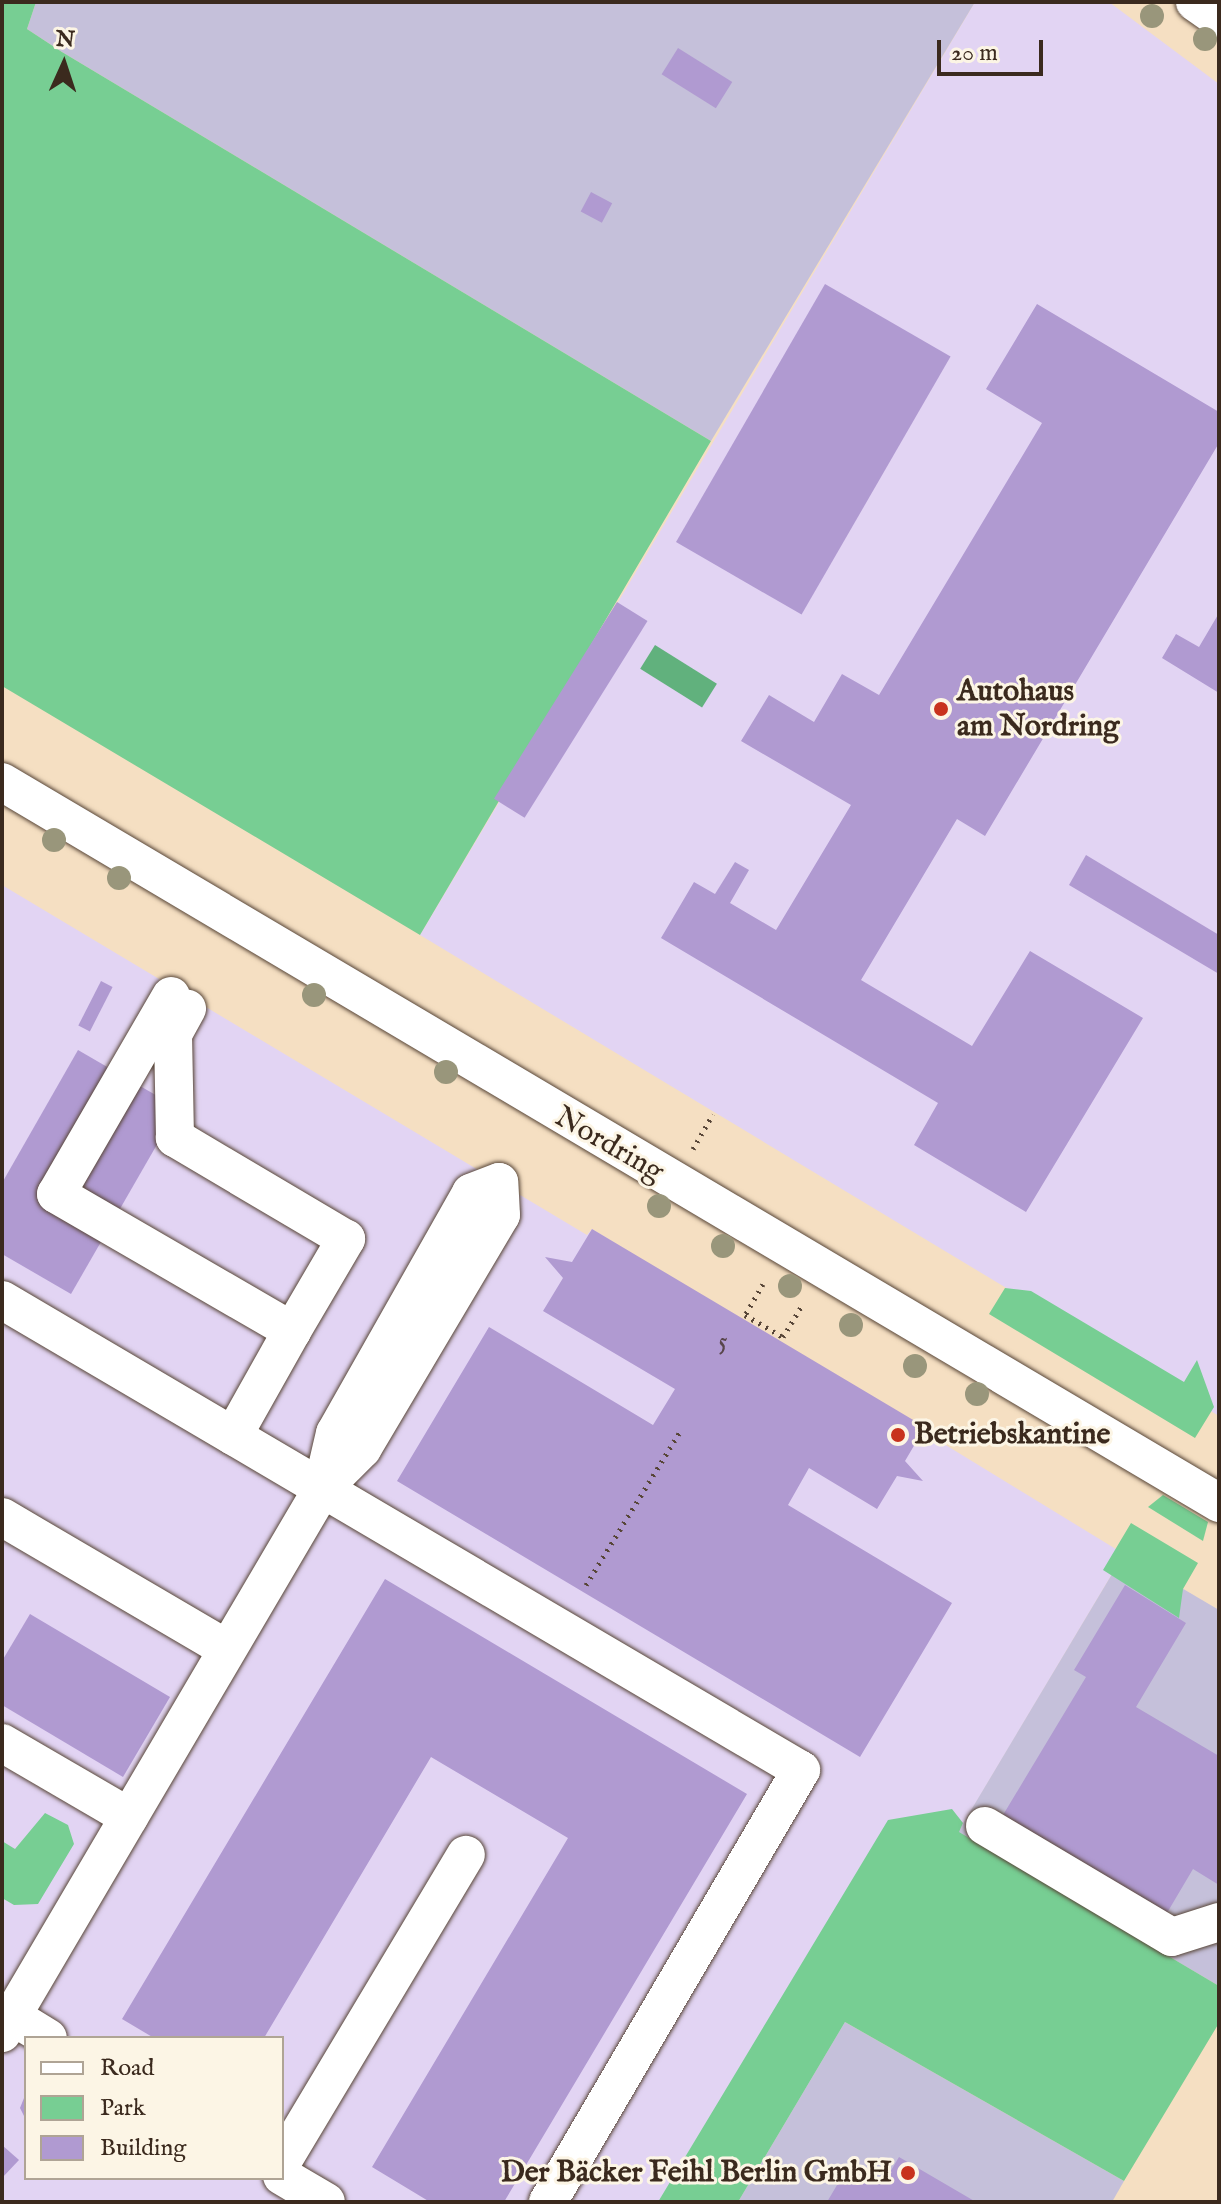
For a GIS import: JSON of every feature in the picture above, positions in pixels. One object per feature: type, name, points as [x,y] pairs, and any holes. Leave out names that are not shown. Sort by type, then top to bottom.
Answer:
[{"type":"street","points":[[1195,2],[1219,19]]},
{"type":"street","name":"Nordring","points":[[2,782],[1219,1503]]},
{"type":"street","points":[[233,1436],[346,1239],[175,1138],[173,1034],[179,1002],[56,1194],[292,1331]]},
{"type":"street","points":[[45,2036],[9,2010],[129,1817],[322,1489],[362,1449],[501,1215],[499,1182],[471,1193],[335,1433],[322,1489]]},
{"type":"street","points":[[2,1300],[801,1770],[548,2202]]},
{"type":"street","points":[[2,1517],[227,1649]]},
{"type":"street","points":[[2,1743],[129,1817]]},
{"type":"street","points":[[985,1826],[1172,1937],[1219,1922]]},
{"type":"street","points":[[284,2159],[466,1855]]},
{"type":"street","points":[[284,2177],[326,2202]]},
{"type":"path","points":[[693,1149],[713,1114]]},
{"type":"path","points":[[763,1284],[745,1315],[783,1337],[801,1307]]},
{"type":"path","points":[[586,1585],[681,1430]]},
{"type":"shaded area","points":[[36,2],[975,2],[711,441],[62,52],[27,29]]},
{"type":"shaded area","points":[[975,2],[1109,2],[1219,84],[1219,1416],[420,935]]},
{"type":"shaded area","points":[[2,885],[587,1235],[592,1229],[1124,1554],[738,2202],[2,2202]]},
{"type":"shaded area","points":[[1124,1554],[1219,1610],[1219,1986],[958,1832]]},
{"type":"shaded area","points":[[845,2022],[1124,2181],[1112,2202],[738,2202]]},
{"type":"green space","points":[[2,2],[36,2],[27,29],[62,52],[711,441],[420,935],[2,686]]},
{"type":"green space","points":[[655,645],[717,684],[702,707],[640,669]]},
{"type":"green space","points":[[1005,1288],[1031,1291],[1184,1382],[1197,1360],[1214,1407],[1195,1438],[989,1314]]},
{"type":"green space","points":[[1163,1495],[1208,1522],[1203,1541],[1148,1507]]},
{"type":"green space","points":[[1131,1523],[1198,1563],[1183,1589],[1179,1618],[1103,1570]]},
{"type":"green space","points":[[952,1809],[963,1823],[959,1832],[1219,1986],[1219,2023],[1124,2181],[845,2022],[738,2202],[658,2202],[888,1820]]},
{"type":"green space","points":[[45,1813],[68,1825],[74,1844],[38,1904],[14,1905],[2,1898],[2,1841],[15,1849]]},
{"type":"building","points":[[678,48],[732,82],[716,108],[662,74]]},
{"type":"building","points":[[591,192],[612,203],[602,223],[581,211]]},
{"type":"building","points":[[825,284],[951,356],[802,615],[676,542]]},
{"type":"building","name":"Autohaus am Nordring","points":[[1037,304],[1219,412],[1219,443],[985,836],[957,819],[861,980],[972,1046],[1030,951],[1143,1018],[1026,1212],[914,1145],[938,1103],[661,938],[694,882],[715,894],[735,862],[749,870],[730,903],[776,930],[851,805],[741,741],[769,695],[814,722],[842,674],[879,695],[1042,423],[986,389]]},
{"type":"building","points":[[617,602],[648,621],[525,818],[494,799]]},
{"type":"building","points":[[1219,613],[1219,693],[1162,658],[1176,634],[1199,647]]},
{"type":"building","points":[[1086,855],[1219,935],[1219,974],[1069,885]]},
{"type":"building","points":[[101,981],[113,987],[90,1031],[78,1026]]},
{"type":"building","points":[[78,1050],[178,1108],[71,1294],[2,1254],[2,1183]]},
{"type":"building","points":[[592,1229],[925,1427],[905,1461],[923,1481],[897,1476],[877,1509],[809,1468],[788,1505],[952,1603],[860,1757],[397,1481],[489,1327],[653,1425],[675,1389],[543,1311],[563,1278],[545,1257],[572,1262]]},
{"type":"building","points":[[385,1579],[747,1794],[504,2202],[430,2202],[372,2167],[568,1838],[431,1757],[265,2036],[151,2036],[122,2019]]},
{"type":"building","points":[[1125,1585],[1186,1623],[1136,1707],[1219,1756],[1219,1885],[1193,1869],[1164,1918],[1000,1820],[1086,1677],[1074,1670]]},
{"type":"building","points":[[30,1614],[170,1697],[123,1777],[2,1705],[2,1661]]},
{"type":"building","points":[[2,2145],[19,2160],[2,2178]]},
{"type":"building","name":"Der Bäcker Feihl Berlin GmbH","points":[[899,2157],[976,2202],[827,2202],[850,2163],[883,2184]]},
{"type":"place","name":"Autohaus am Nordring","points":[[941,709]]},
{"type":"place","name":"Betriebskantine","points":[[898,1435]]},
{"type":"place","name":"Der Bäcker Feihl Berlin GmbH","points":[[908,2173]]}]
